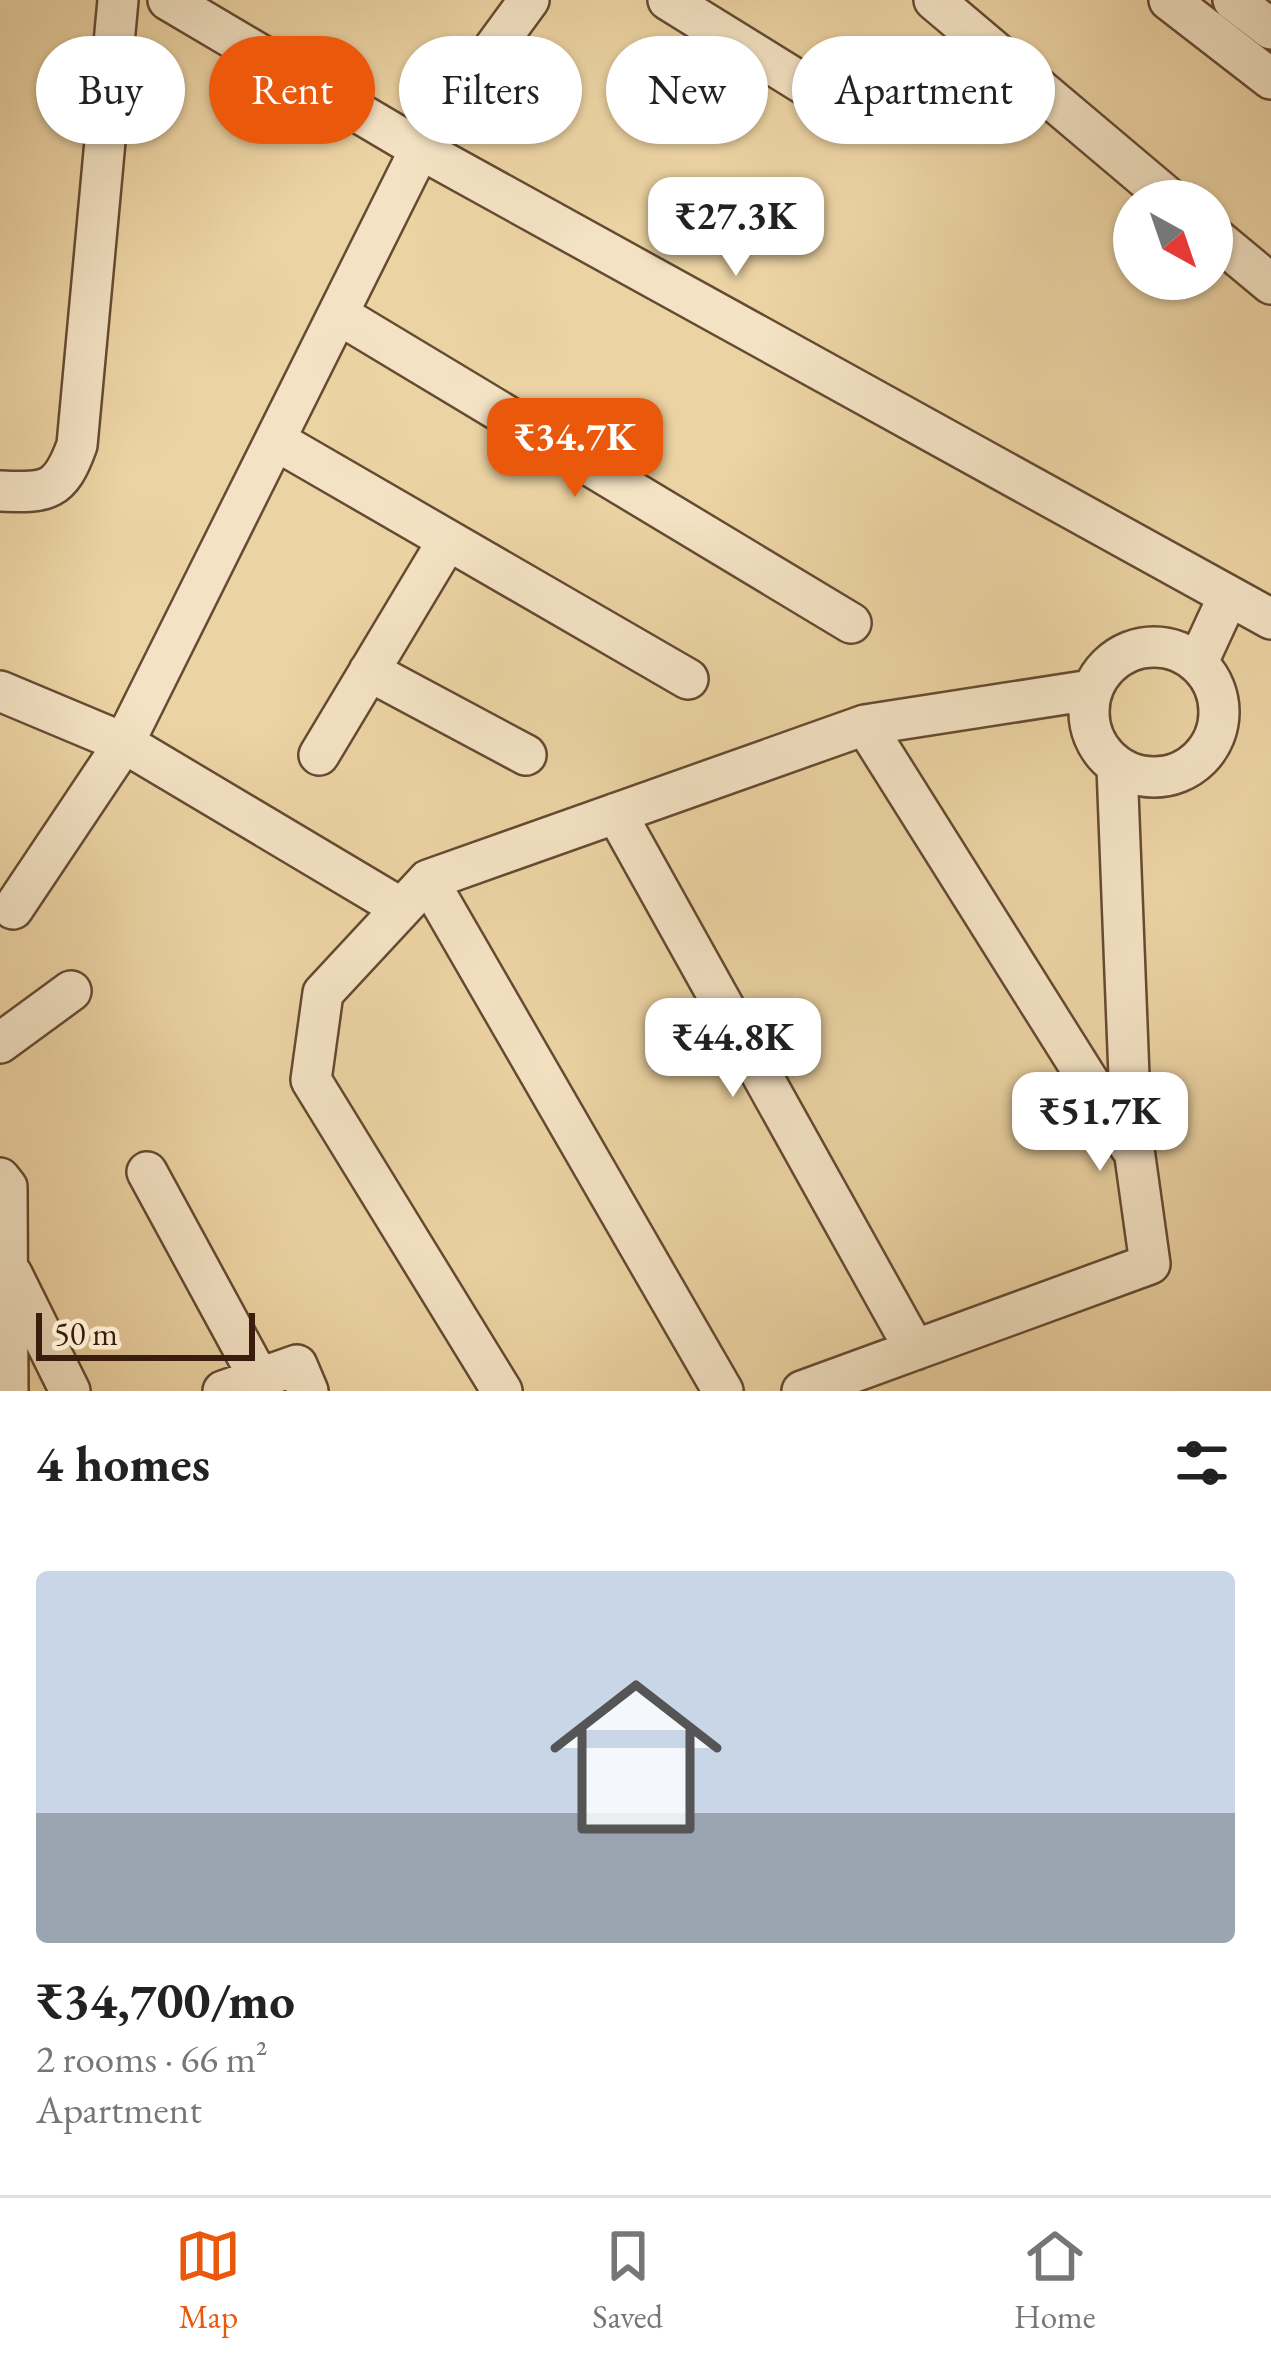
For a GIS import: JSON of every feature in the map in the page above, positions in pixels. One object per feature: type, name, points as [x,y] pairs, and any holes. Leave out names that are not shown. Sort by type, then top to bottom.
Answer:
[{"type":"street","points":[[0,490],[50,488],[67,472],[76,445],[118,0]]},
{"type":"street","points":[[168,0],[420,149],[1271,620]]},
{"type":"street","points":[[13,909],[124,743],[420,149],[529,0]]},
{"type":"street","points":[[668,0],[792,76]]},
{"type":"street","points":[[934,0],[1147,180]]},
{"type":"street","points":[[1169,0],[1271,79]]},
{"type":"street","points":[[1233,0],[1271,29]]},
{"type":"street","points":[[1233,252],[1271,284]]},
{"type":"street","points":[[338,314],[851,623]]},
{"type":"street","points":[[275,440],[688,679]]},
{"type":"street","points":[[319,755],[448,540]]},
{"type":"street","points":[[1198,662],[1228,597]]},
{"type":"street","points":[[1145,646],[1187,654],[1198,662],[1219,697],[1217,731],[1198,761],[1169,776],[1136,776],[1117,767],[1100,750],[1088,723],[1091,690],[1113,659],[1145,646]]},
{"type":"street","points":[[369,671],[526,754]]},
{"type":"street","points":[[502,1391],[311,1080],[323,993],[414,894],[616,813],[865,725],[1091,690]]},
{"type":"street","points":[[0,691],[124,743],[414,894],[723,1391]]},
{"type":"street","points":[[865,725],[1135,1156]]},
{"type":"street","points":[[802,1391],[1150,1264],[1132,1128],[1117,767]]},
{"type":"street","points":[[616,813],[915,1350]]},
{"type":"street","points":[[0,1043],[71,991]]},
{"type":"street","points":[[147,1172],[241,1385],[297,1365],[308,1391]]},
{"type":"street","points":[[0,1178],[7,1186],[8,1391]]},
{"type":"street","points":[[8,1264],[70,1391]]}]
